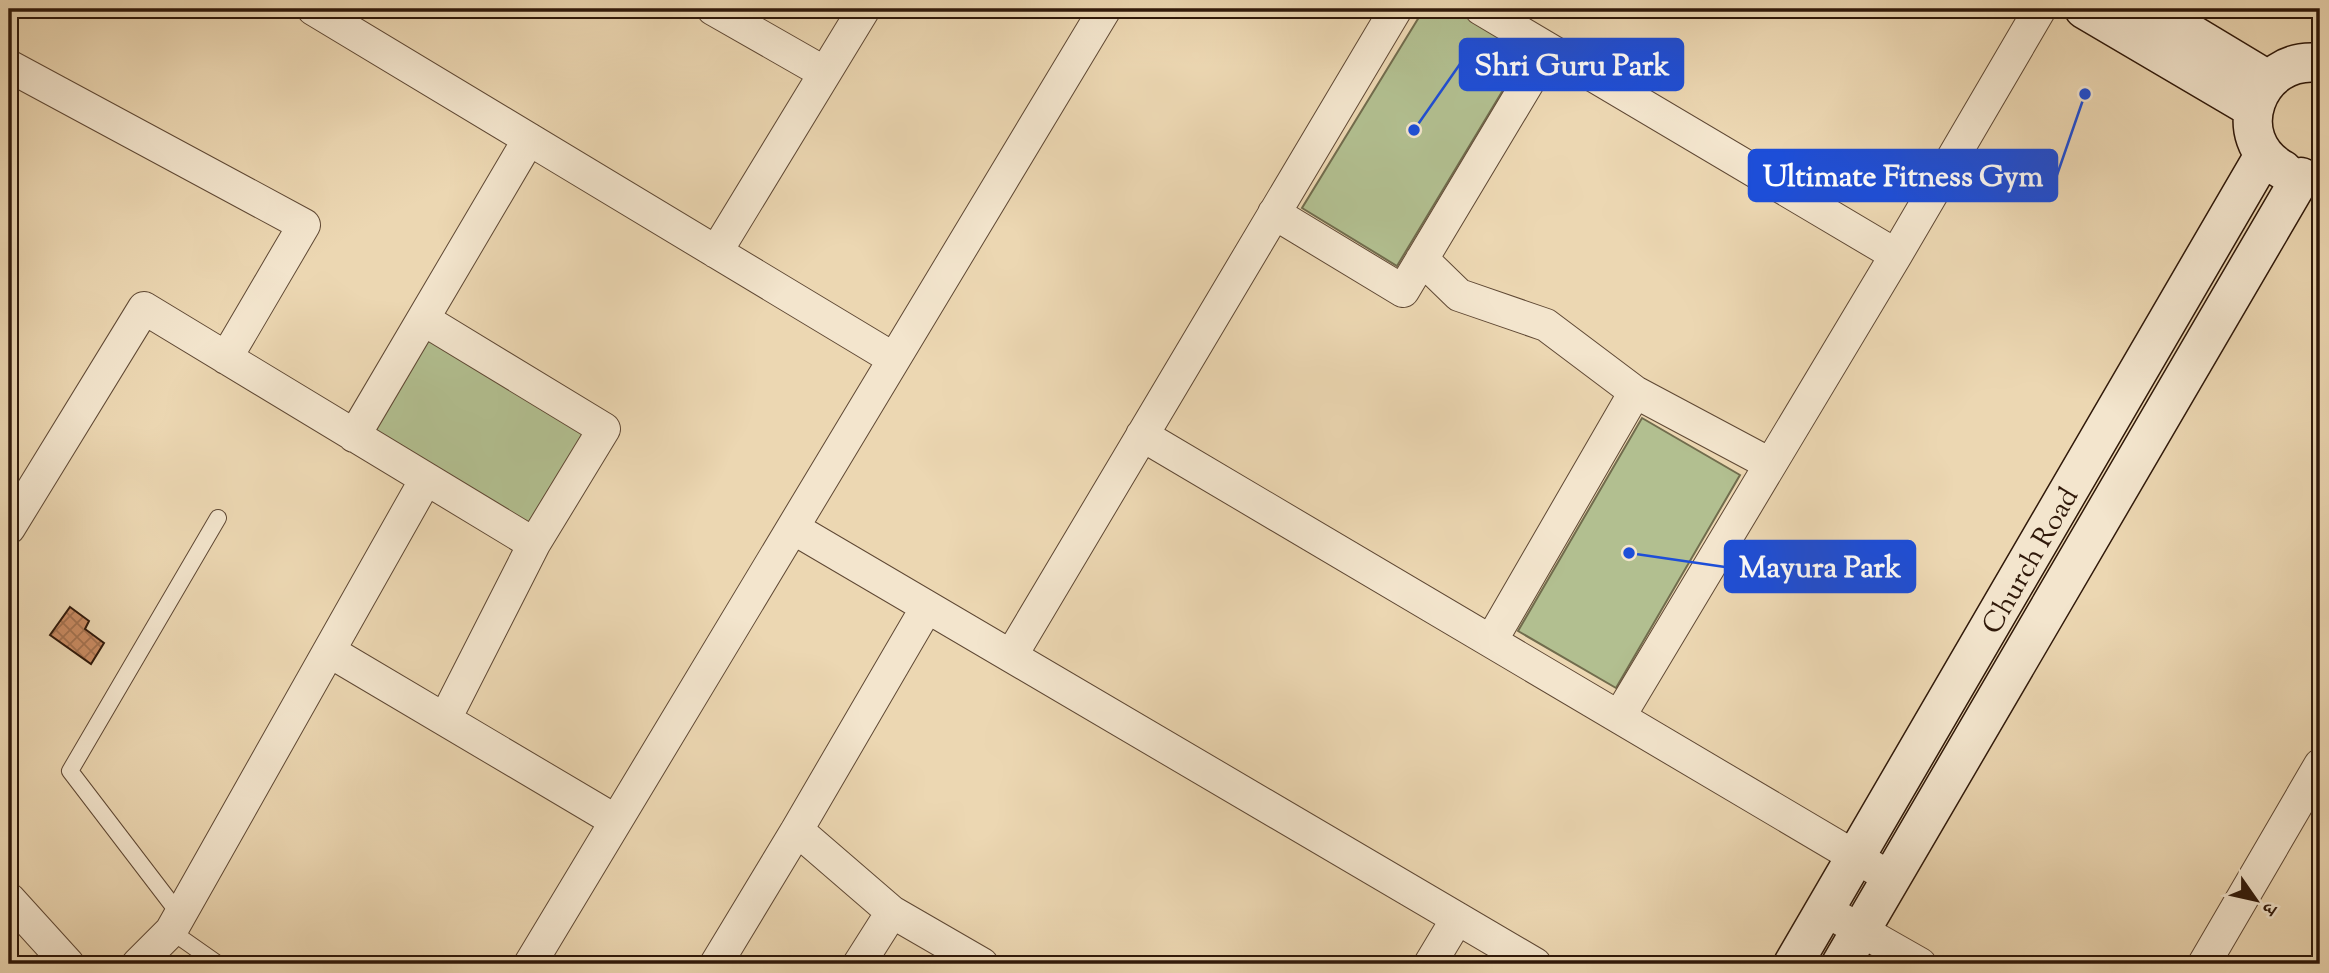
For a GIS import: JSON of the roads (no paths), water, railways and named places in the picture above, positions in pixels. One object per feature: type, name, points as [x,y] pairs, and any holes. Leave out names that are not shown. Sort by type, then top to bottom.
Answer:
[{"type":"street","points":[[313,9],[894,359]]},
{"type":"street","points":[[713,9],[825,73]]},
{"type":"street","points":[[716,252],[864,9]]},
{"type":"street","points":[[530,964],[1105,9]]},
{"type":"street","points":[[1011,656],[1396,9]]},
{"type":"street","points":[[1481,9],[1896,255]]},
{"type":"street","points":[[1619,717],[2040,9]]},
{"type":"street","points":[[2084,9],[2261,95]]},
{"type":"street","points":[[2150,9],[2261,95]]},
{"type":"street","points":[[1274,213],[1403,290],[1549,49]]},
{"type":"street","points":[[2311,177],[2290,174],[2273,165],[2257,143],[2253,123],[2261,95],[2284,69],[2298,63],[2320,63]]},
{"type":"street","points":[[9,66],[304,225],[226,358]]},
{"type":"street","points":[[354,436],[529,139]]},
{"type":"street","name":"Church Road","points":[[1793,964],[2264,155]]},
{"type":"street","name":"Church Road","points":[[1841,964],[2311,177]]},
{"type":"street","points":[[1422,259],[1459,295],[1546,325],[1635,392],[1770,464]]},
{"type":"street","points":[[9,528],[144,308],[534,544]]},
{"type":"street","points":[[423,319],[604,429],[534,544],[444,719]]},
{"type":"street","points":[[1491,641],[1635,392]]},
{"type":"street","points":[[1142,435],[1891,878]]},
{"type":"street","points":[[138,964],[175,923],[426,479]]},
{"type":"street","points":[[793,528],[1535,964]]},
{"type":"street","points":[[716,964],[927,607]]},
{"type":"street","points":[[329,651],[616,821]]},
{"type":"street","points":[[2204,964],[2320,765]]},
{"type":"street","points":[[797,830],[892,912],[982,964]]},
{"type":"street","points":[[9,899],[68,964]]},
{"type":"street","points":[[1825,910],[1920,964]]},
{"type":"street","points":[[859,964],[892,912]]},
{"type":"street","points":[[1430,964],[1457,919]]},
{"type":"lane","points":[[218,518],[70,771],[175,923],[218,964]]},
{"type":"place","name":"Ultimate Fitness Gym","points":[[2085,94]]},
{"type":"place","name":"Shri Guru Park","points":[[1414,130]]},
{"type":"place","name":"Mayura Park","points":[[1629,553]]}]
